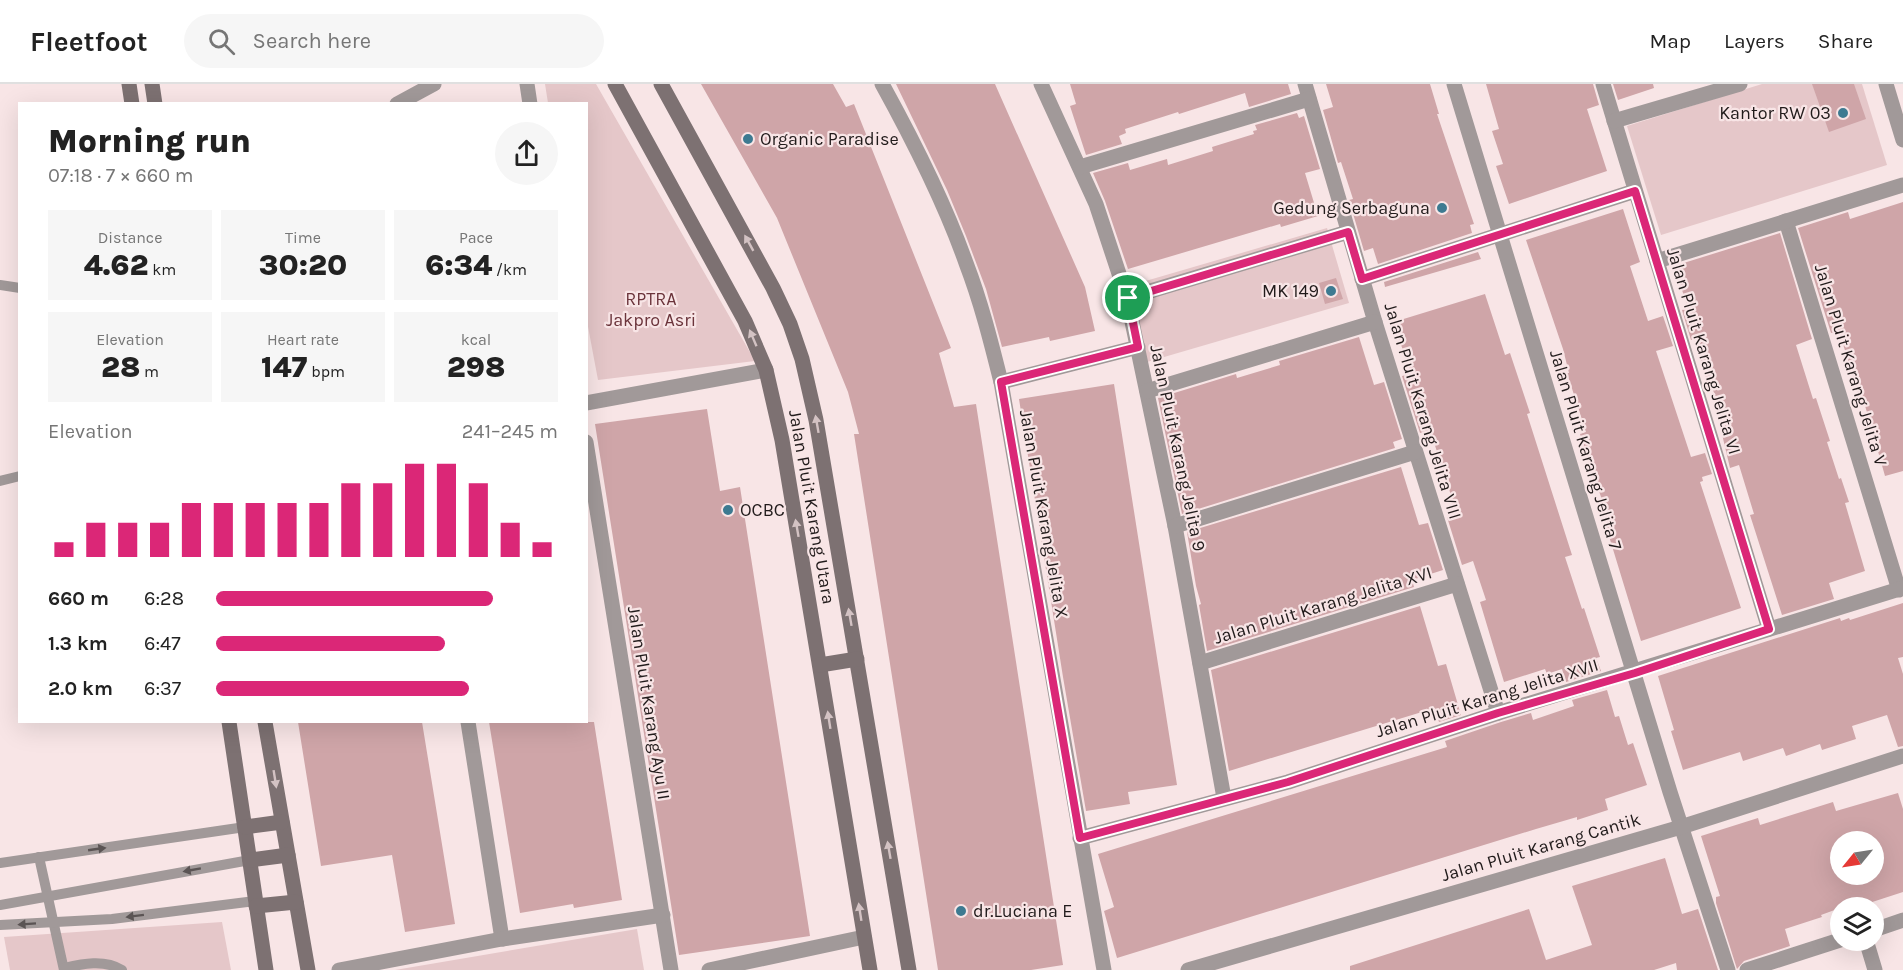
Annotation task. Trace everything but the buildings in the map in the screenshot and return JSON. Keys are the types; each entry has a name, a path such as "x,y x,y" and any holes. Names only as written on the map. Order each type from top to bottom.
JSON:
{"street":[{"path":"129,84 132,102"},
{"path":"152,84 155,102"},
{"path":"401,102 434,84"},
{"path":"527,84 530,102"},
{"name":"Jalan Pluit Karang Utara","path":"615,84 745,321 766,370 782,440 870,970"},
{"name":"Jalan Pluit Karang Utara","path":"661,84 773,288 790,324 802,359 816,420 909,970"},
{"name":"Jalan Pluit Karang Jelita X","path":"882,84 926,169 967,263 1001,382 1104,970"},
{"name":"Jalan Pluit Karang Jelita 9","path":"1041,84 1100,214 1128,298 1175,526 1224,798"},
{"name":"Jalan Pluit Karang Jelita VIII","path":"1305,84 1375,322 1498,713"},
{"name":"Jalan Pluit Karang Jelita 7","path":"1455,84 1681,827 1728,970"},
{"name":"Jalan Pluit Karang Jelita VI","path":"1603,84 1769,629"},
{"path":"1614,121 1740,84"},
{"path":"1886,84 1899,110 1903,140"},
{"path":"1080,167 1309,99"},
{"path":"1656,261 1903,184"},
{"path":"1362,279 1635,191"},
{"name":"Jalan Pluit Karang Jelita V","path":"1786,222 1901,589"},
{"path":"1128,298 1348,232"},
{"path":"1147,391 1375,322"},
{"path":"1001,382 1138,347"},
{"path":"588,403 766,370"},
{"path":"1175,526 1415,452"},
{"name":"Jalan Pluit Karang Ayu II","path":"588,454 671,970"},
{"name":"Jalan Pluit Karang Jelita XVI","path":"1200,663 1457,584"},
{"name":"Jalan Pluit Karang Jelita XVII","path":"1080,838 1288,782 1498,713 1635,673 1901,589"},
{"path":"820,665 857,659"},
{"path":"229,723 266,970"},
{"path":"265,723 308,970"},
{"path":"468,723 502,939"},
{"name":"Jalan Pluit Karang Cantik","path":"1188,970 1681,827 1903,756"},
{"path":"245,827 282,822"},
{"path":"249,860 288,855"},
{"path":"256,903 296,902"},
{"path":"339,970 502,939 663,915"},
{"path":"1884,927 1903,920"},
{"path":"709,970 864,937"},
{"path":"1747,970 1830,943"},
{"path":"1869,951 1875,970"}],"lane":[{"path":"0,285 18,288"},
{"path":"0,481 18,476"},
{"path":"0,863 245,827"},
{"path":"39,857 64,969 90,962 122,970"},
{"path":"0,905 249,860"},
{"path":"0,925 112,919 256,903"}],"green space":[{"name":"RPTRA Jakpro Asri","path":"545,84 596,84 755,361 598,380 588,327 588,102 548,102"},
{"path":"1762,84 1862,84 1887,165 1661,235 1627,126"},
{"path":"1327,228 1349,303 1147,362 1125,287"},
{"path":"222,922 231,970 10,970 4,937"},
{"path":"637,929 644,970 395,970"}],"place":[{"name":"Kantor RW 03","path":"1843,113"},
{"name":"Organic Paradise","path":"748,139"},
{"name":"Gedung Serbaguna","path":"1442,208"},
{"name":"MK 149","path":"1331,291"},
{"name":"OCBC","path":"728,510"},
{"name":"dr.Luciana E","path":"961,911"}],"route":[{"path":"1635,191 1769,629 1635,673 1498,713 1288,782 1080,838 1001,382 1138,347 1128,298 1348,232 1362,279 1635,191"}]}
